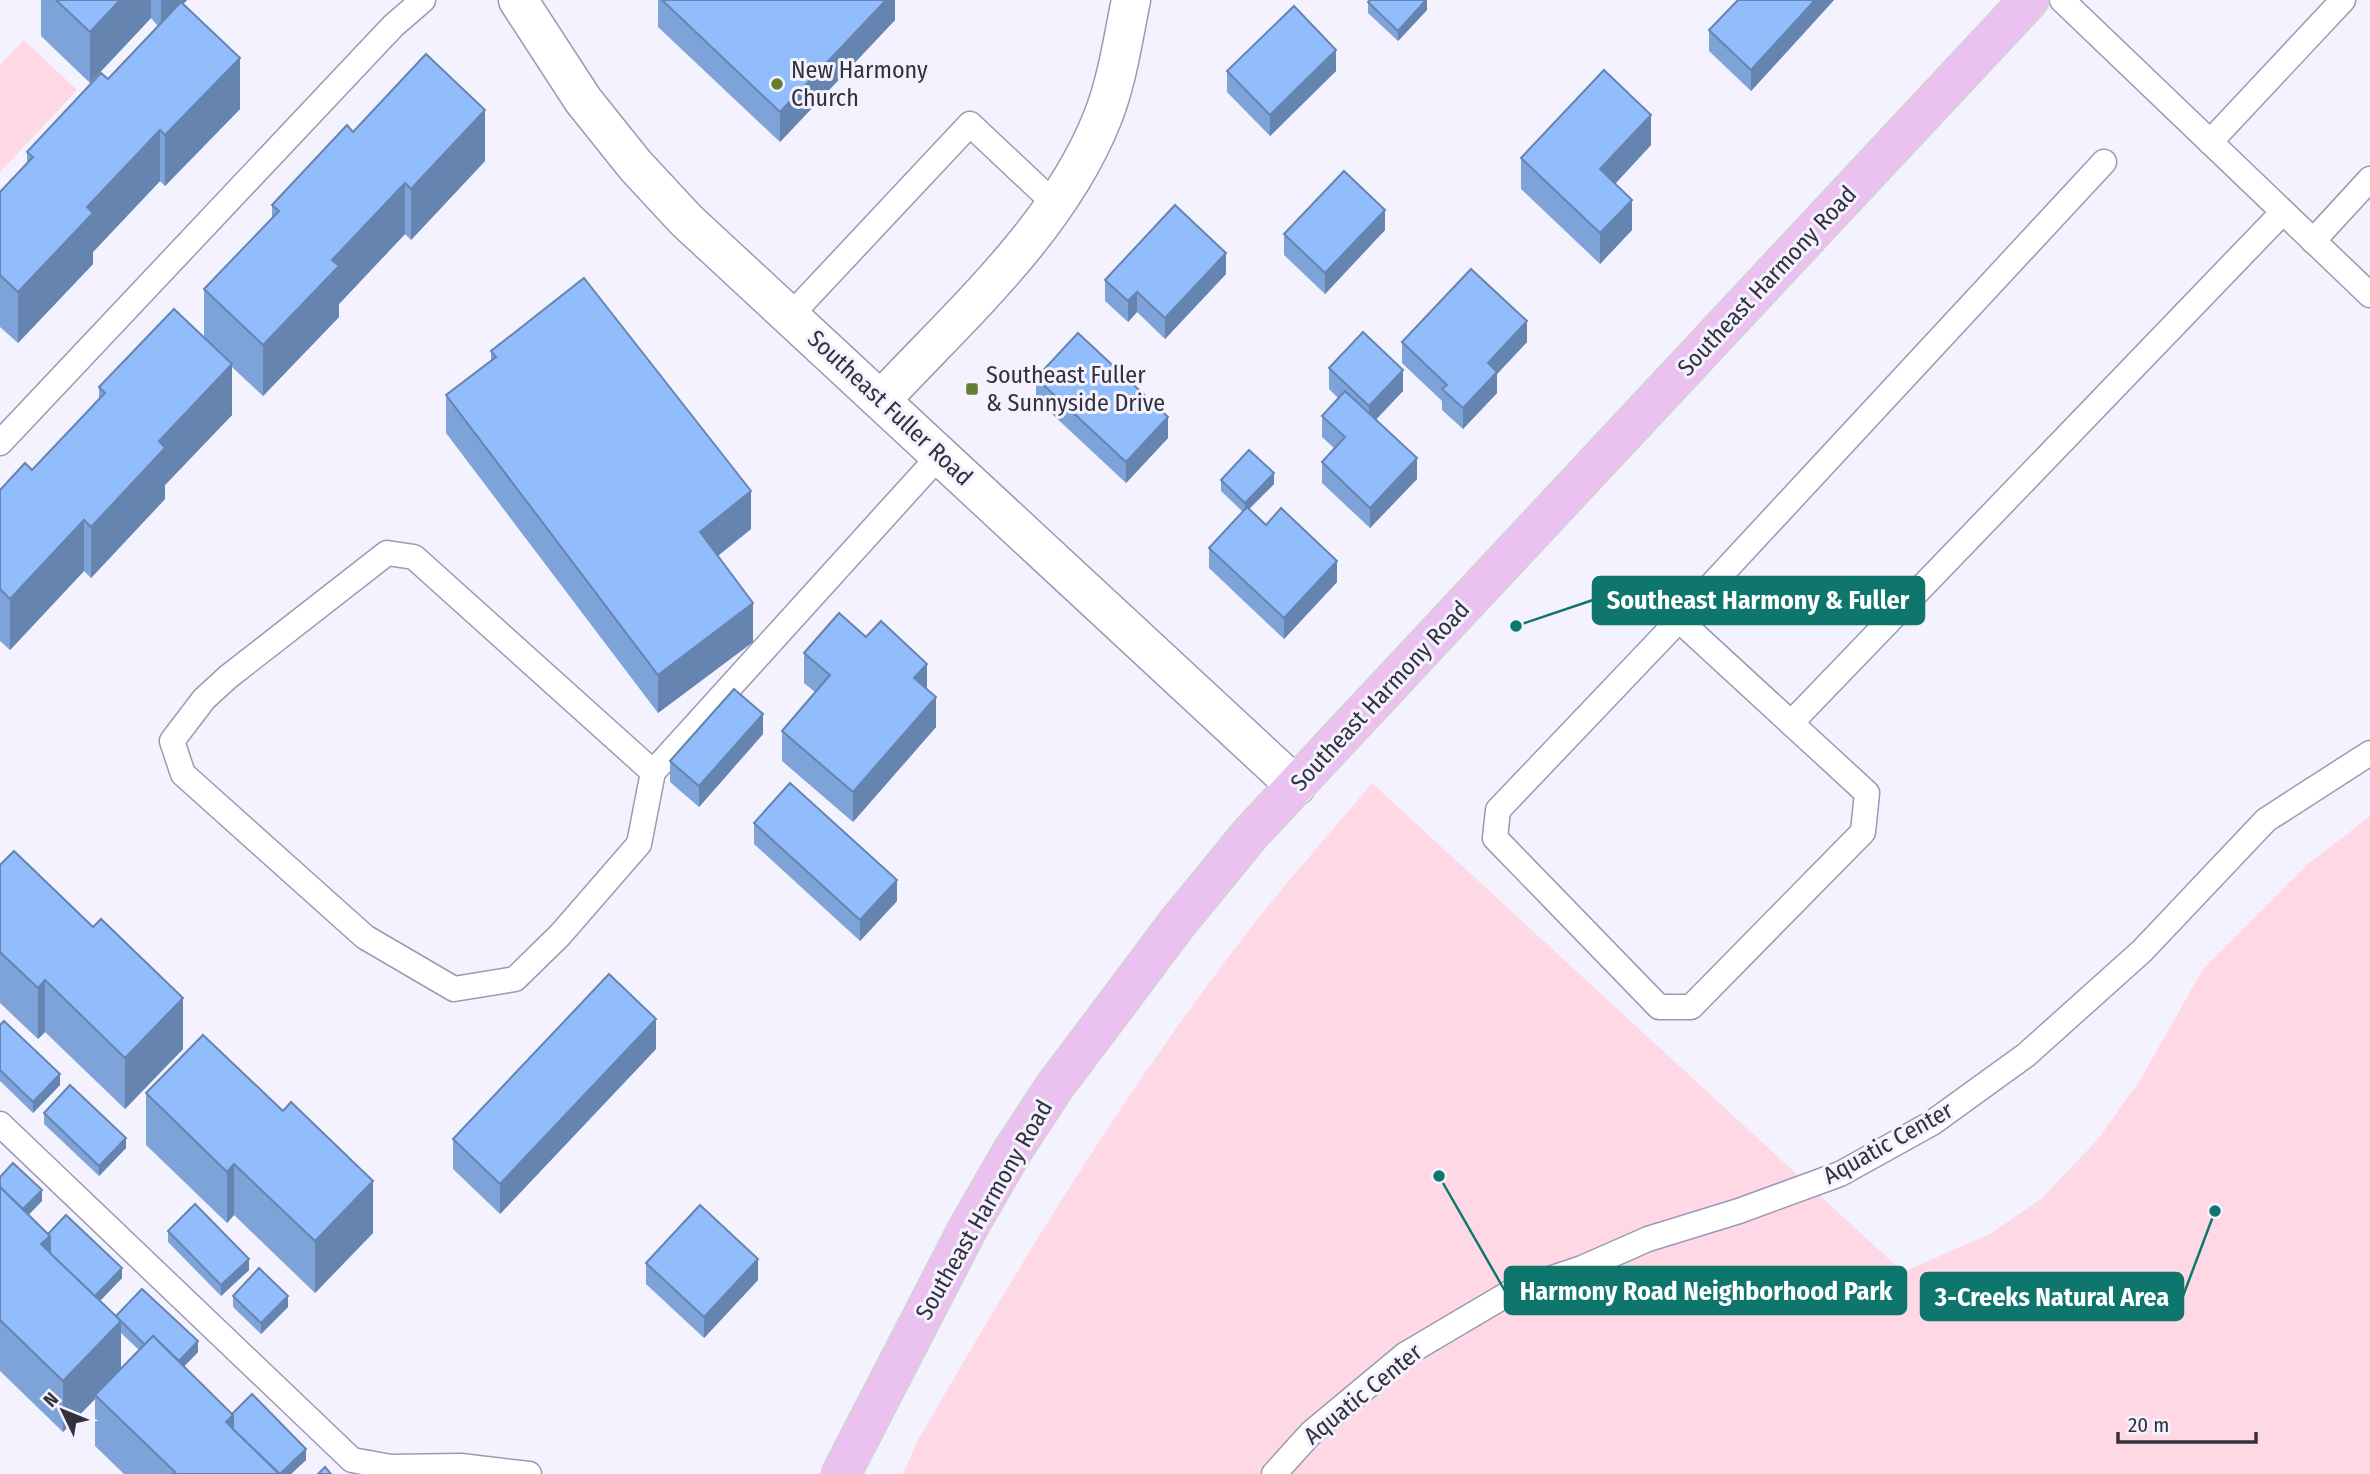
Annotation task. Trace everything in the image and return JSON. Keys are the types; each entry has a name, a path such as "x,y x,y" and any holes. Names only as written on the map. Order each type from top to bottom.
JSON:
{"main road":[{"name":"Southeast Harmony Road","path":"841,1474 968,1228 1013,1150 1055,1086 1175,926 1251,833 2029,0"}],"street":[{"name":"Southeast Fuller Road","path":"518,0 583,100 635,165 686,220 1296,786"},
{"path":"882,400 1024,248 1079,167 1102,118 1122,47 1131,0"}],"lane":[{"path":"0,443 393,26 423,0"},
{"path":"2062,0 2370,295"},
{"path":"2210,142 2343,0"},
{"path":"790,316 970,124 1055,204"},
{"path":"1679,620 1867,793 1863,832 1691,1007 1659,1007 1495,838 1499,810 2104,162"},
{"path":"2313,241 2370,179"},
{"path":"1791,723 2283,212"},
{"path":"653,772 414,557 387,553 228,677 204,699 172,741 183,774 365,937 454,989 515,979 560,935 639,844 653,772 941,454"},
{"name":"Aquatic Center","path":"1274,1474 1311,1433 1405,1354 1511,1292 1582,1268 1647,1239 1840,1174 1932,1124 2026,1055 2133,960 2266,820 2370,753"},
{"path":"0,1124 352,1460 391,1467 461,1466 529,1474"}],"shaded area":[{"path":"24,40 77,90 0,172 0,65"},
{"path":"1372,783 1903,1272 1990,1234 2041,1199 2099,1138 2140,1080 2203,969 2308,864 2370,816 2370,1474 903,1474 918,1440 993,1312 1111,1123 1195,1001 1288,881"}],"building":[{"path":"56,0 120,0 90,32"},
{"name":"New Harmony Church","path":"662,0 886,0 780,112"},
{"path":"1426,0 1398,31 1368,2"},
{"path":"1738,0 1815,0 1751,70 1709,30"},
{"path":"181,2 240,58 165,135 160,130 87,207 93,213 18,292 0,275 0,192 33,157 27,152 101,73 108,79"},
{"path":"1294,6 1336,50 1270,115 1227,71"},
{"path":"426,54 485,110 411,189 405,183 332,260 339,266 263,345 204,289 279,211 272,205 347,125 353,132"},
{"path":"1604,70 1651,115 1600,169 1632,200 1600,233 1521,158"},
{"path":"1344,171 1385,210 1325,273 1284,234"},
{"path":"1175,205 1226,253 1165,318 1137,292 1128,301 1105,280"},
{"path":"1471,269 1527,321 1488,363 1497,372 1463,408 1442,389 1447,385 1402,342"},
{"path":"584,278 751,491 700,532 753,603 658,675 446,395 496,357 491,351"},
{"path":"174,309 232,364 159,441 165,448 91,527 84,520 10,599 0,589 0,490 25,463 32,470 105,393 99,387"},
{"path":"1363,332 1403,370 1369,406 1329,368"},
{"path":"1078,333 1168,417 1126,462 1036,378"},
{"path":"1345,391 1417,458 1370,508 1322,462 1345,437 1322,416"},
{"path":"1249,450 1274,473 1245,503 1221,480"},
{"path":"1247,507 1266,525 1281,508 1337,561 1284,618 1209,548"},
{"path":"839,613 866,637 881,621 927,664 914,678 936,697 853,792 782,731 830,675 804,653"},
{"path":"734,689 763,714 699,786 670,761"},
{"path":"790,783 897,880 860,920 754,823"},
{"path":"14,851 93,927 101,919 183,998 125,1058 45,980 38,988 0,952 0,865"},
{"path":"609,974 656,1019 500,1184 453,1139"},
{"path":"4,1021 60,1074 33,1102 0,1070 0,1025"},
{"path":"203,1035 283,1111 291,1102 373,1181 315,1241 234,1164 227,1172 146,1093"},
{"path":"70,1085 126,1138 99,1166 44,1113"},
{"path":"13,1163 42,1190 23,1209 0,1187 0,1177"},
{"path":"0,1187 50,1236 41,1244 121,1321 63,1381 0,1320"},
{"path":"195,1204 249,1259 221,1285 168,1231"},
{"path":"700,1205 758,1259 704,1317 646,1263"},
{"path":"66,1215 122,1268 95,1296 50,1253 48,1234"},
{"path":"259,1268 288,1296 261,1323 233,1296"},
{"path":"142,1289 198,1341 179,1361 153,1336 145,1345 116,1316"},
{"path":"153,1336 233,1415 226,1422 279,1474 173,1474 175,1472 95,1395"},
{"path":"252,1394 306,1449 280,1474 233,1429 232,1414"},
{"path":"325,1467 331,1474 318,1474"}],"place":[{"name":"New Harmony Church","path":"777,84"},
{"name":"Southeast Fuller & Sunnyside Drive","path":"972,389"},
{"name":"Southeast Harmony & Fuller","path":"1516,626"},
{"name":"Harmony Road Neighborhood Park","path":"1439,1176"},
{"name":"3-Creeks Natural Area","path":"2215,1211"}]}
